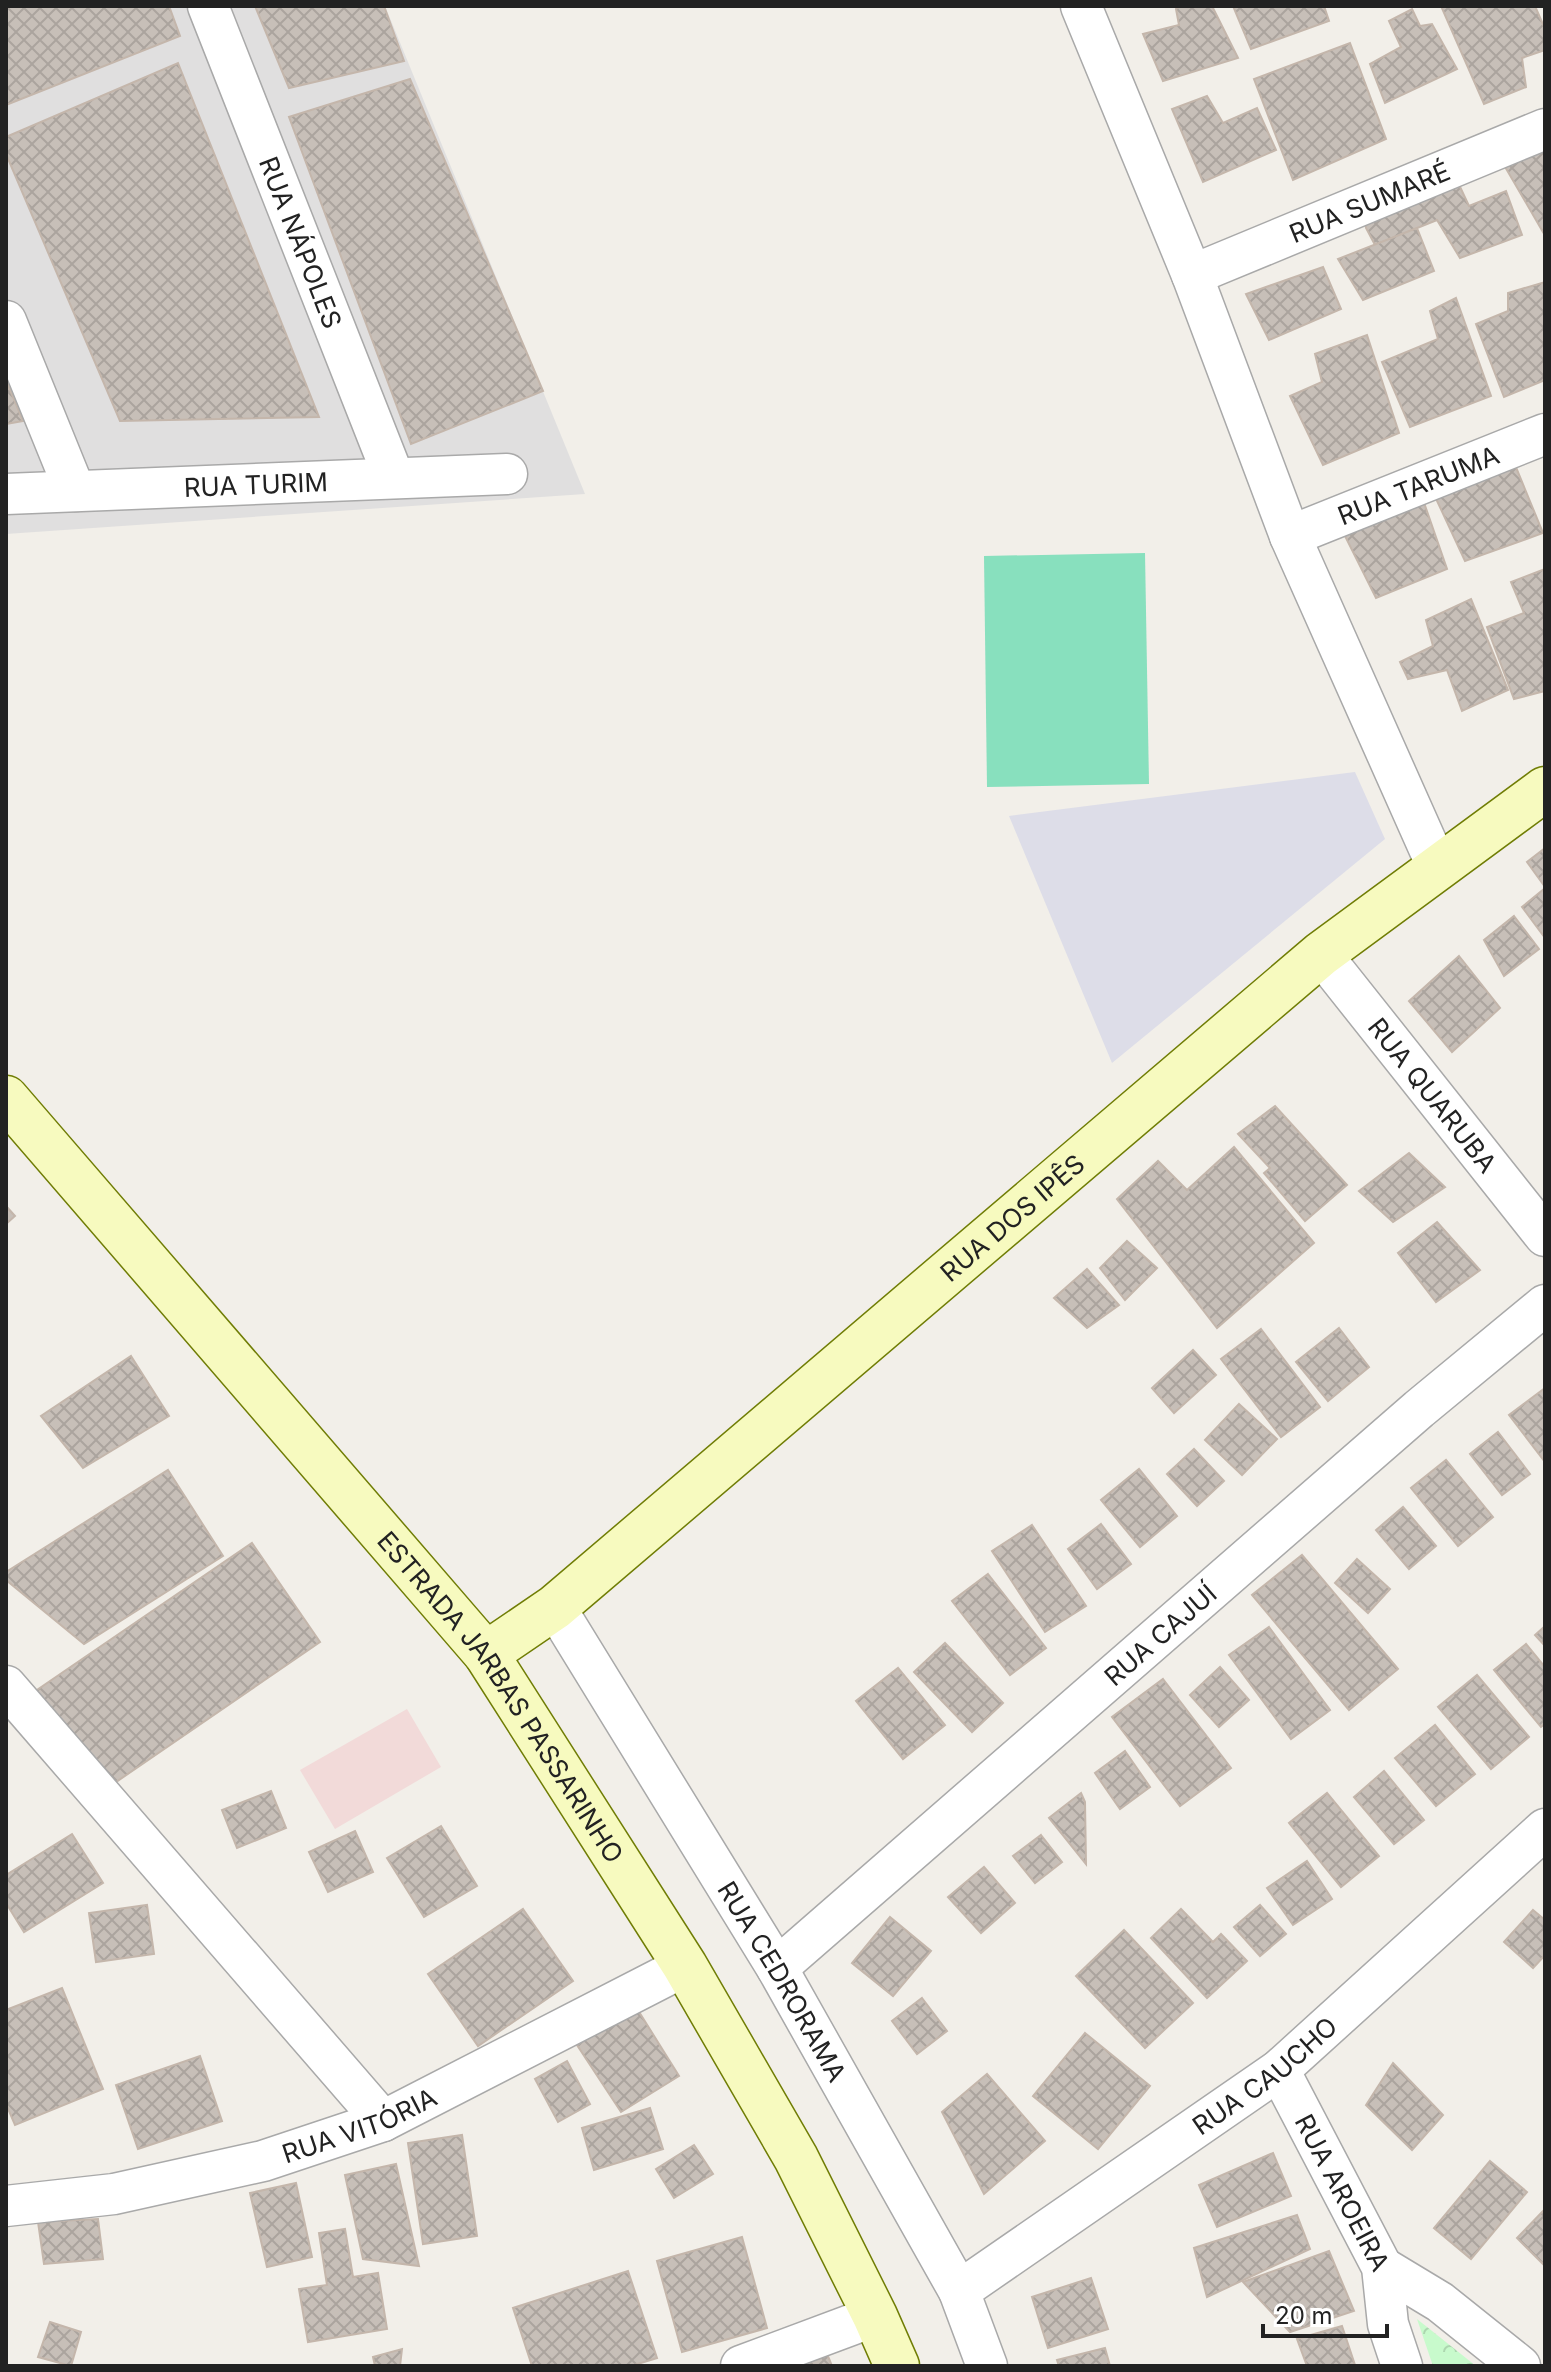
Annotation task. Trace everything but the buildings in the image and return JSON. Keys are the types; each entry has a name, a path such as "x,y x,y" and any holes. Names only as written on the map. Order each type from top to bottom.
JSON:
{"street":[{"name":"RUA NÁPOLES","path":"208,6 394,478"},
{"path":"1091,9 1290,536 1437,866"},
{"name":"RUA SUMARÉ","path":"1192,275 1545,129"},
{"path":"6,321 75,491"},
{"name":"RUA TARUMA","path":"1290,536 1545,434"},
{"name":"RUA TURIM","path":"6,494 507,474"},
{"name":"RUA DOS IPÊS","path":"486,1654 555,1607 1321,954 1545,789"},
{"name":"RUA QUARUBA","path":"1321,954 1545,1236"},
{"name":"ESTRADA JARBAS PASSARINHO","path":"6,1098 486,1654 685,1966 796,2158 897,2366"},
{"name":"RUA CAJUÍ","path":"777,1968 1419,1409 1545,1305"},
{"name":"RUA CEDRORAMA","path":"555,1607 777,1968 959,2291 987,2366"},
{"path":"6,1686 383,2121"},
{"name":"RUA CAUCHO","path":"959,2291 1279,2070 1537,1851"},
{"name":"RUA VITÓRIA","path":"6,2206 114,2194 263,2161 383,2121 685,1966"},
{"name":"RUA AROEIRA","path":"1279,2070 1382,2267 1388,2324 1402,2366"},
{"path":"1382,2267 1440,2302 1520,2366"},
{"path":"741,2366 875,2316"}],"shaded area":[{"path":"6,6 385,6 585,494 6,534"},
{"path":"1355,772 1385,839 1112,1063 1009,816"},
{"path":"407,1709 441,1767 335,1829 300,1770"}],"green space":[{"path":"1145,553 1149,784 987,787 984,556"},
{"path":"1417,2319 1476,2366 1433,2366"}]}
